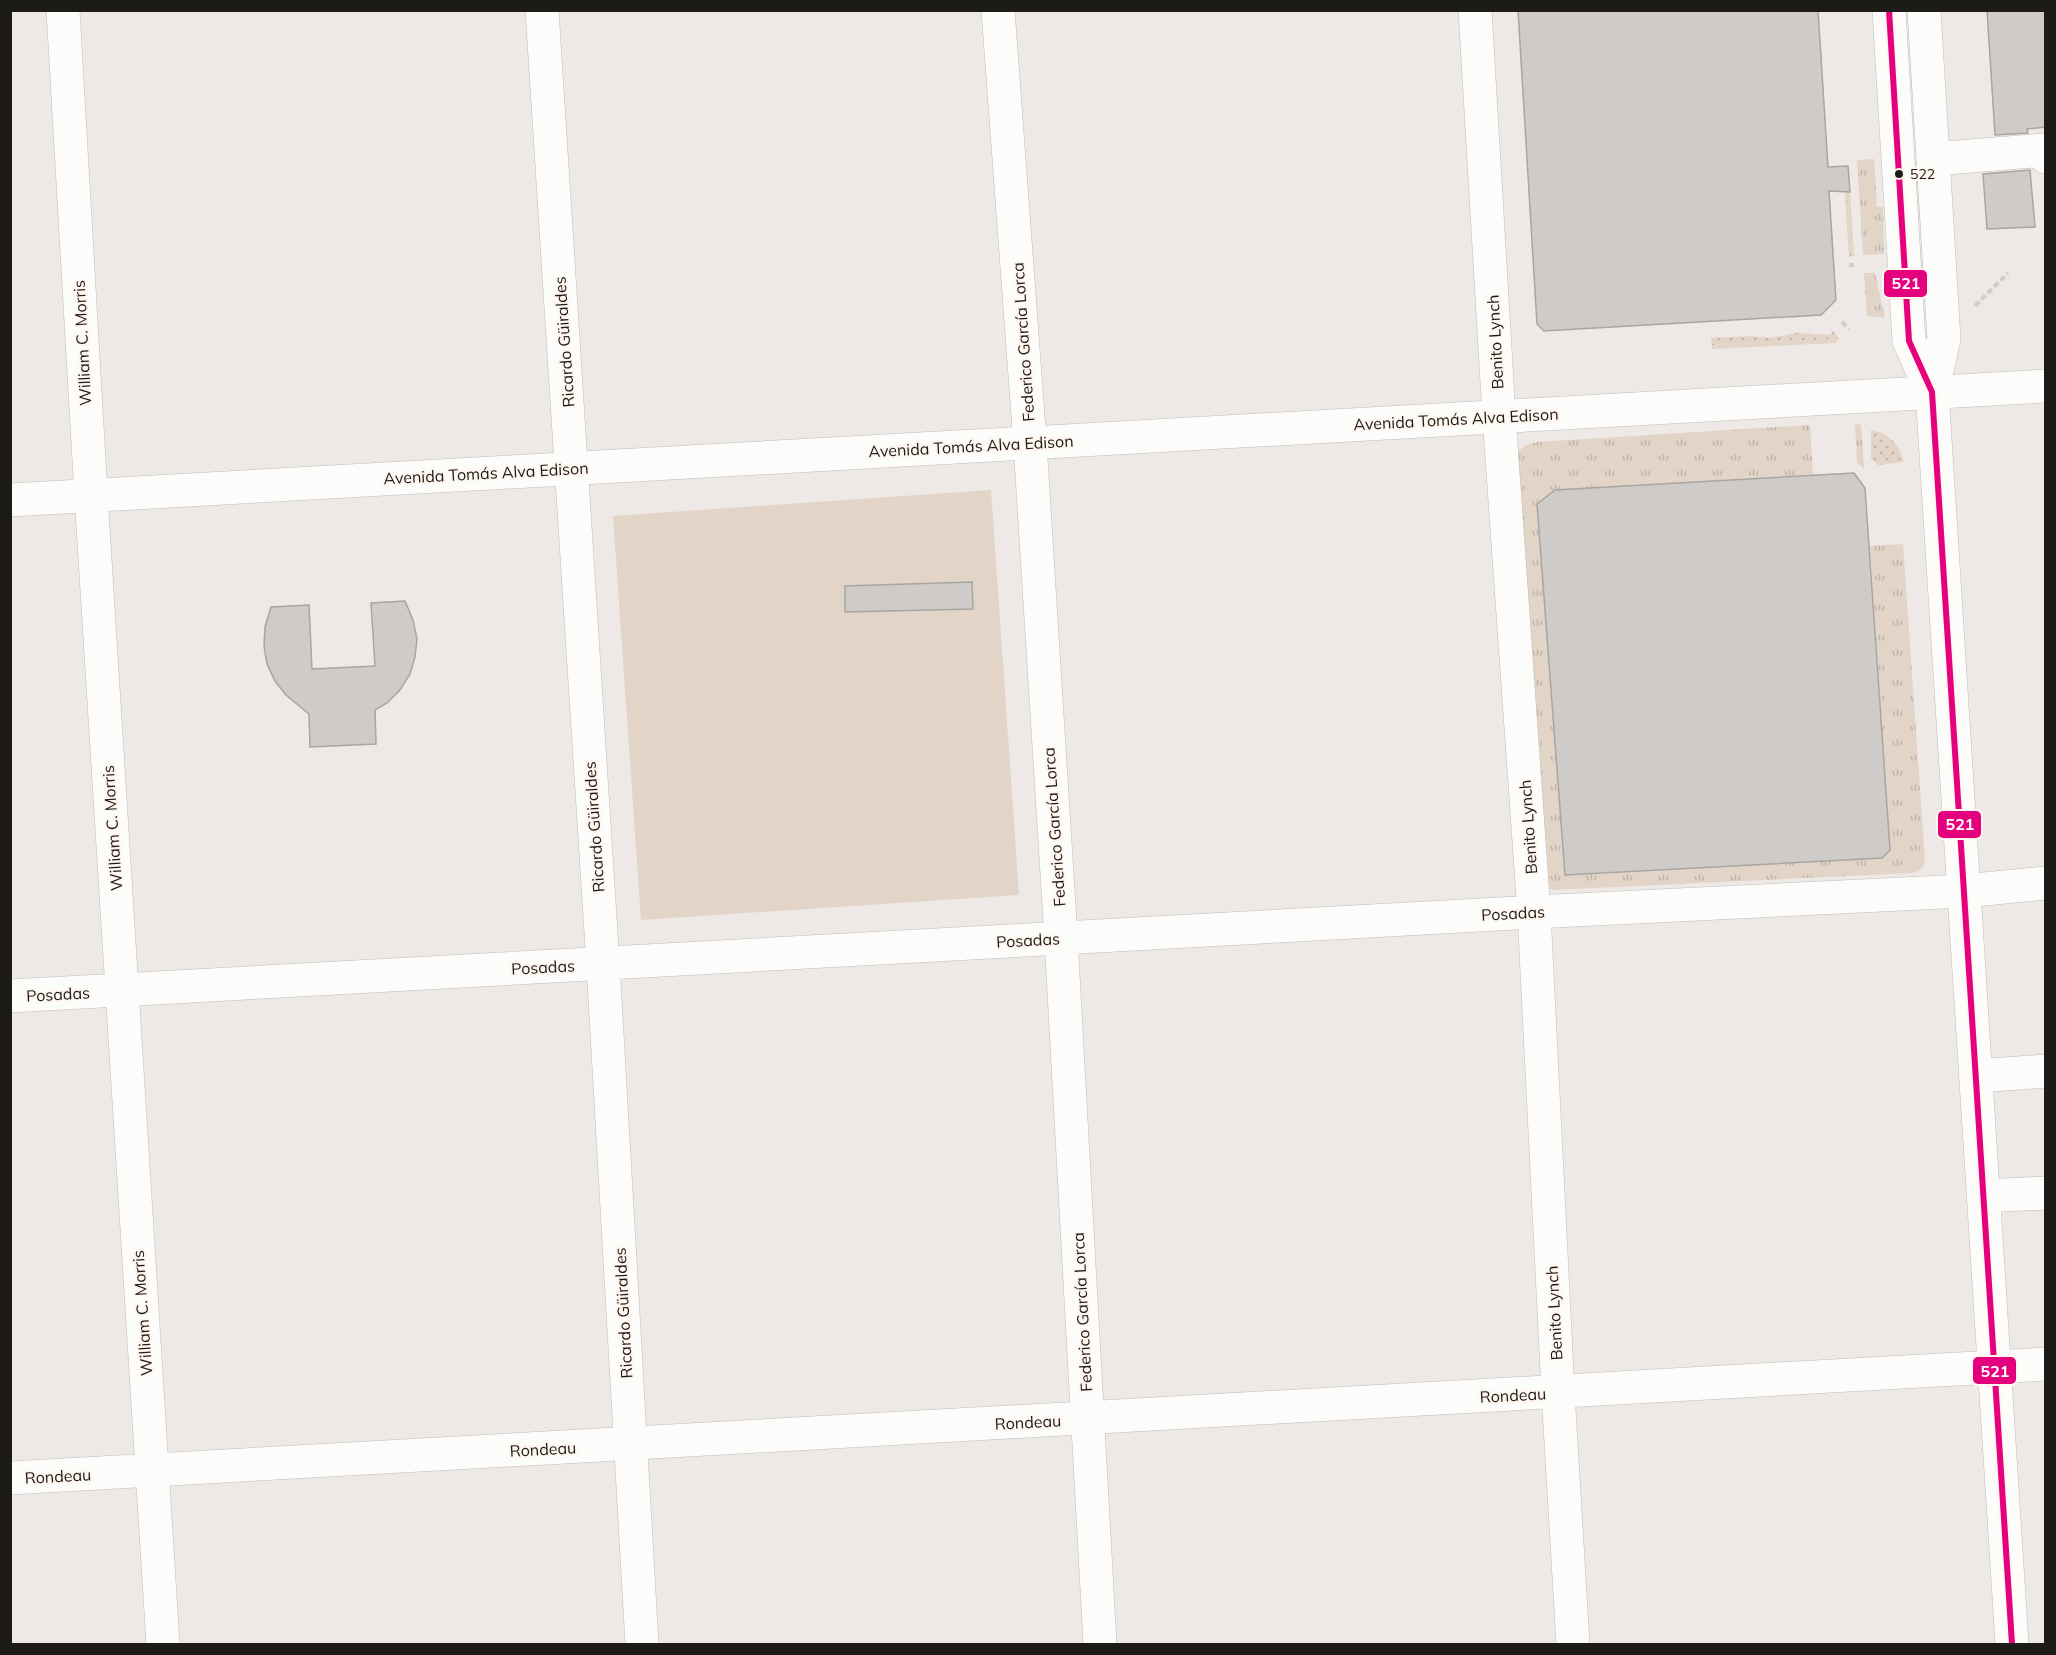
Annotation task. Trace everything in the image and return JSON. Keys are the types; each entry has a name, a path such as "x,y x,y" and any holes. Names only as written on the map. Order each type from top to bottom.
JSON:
{"street":[{"name":"William C. Morris","path":"63,10 91,495 164,1644"},
{"name":"Ricardo Güiraldes","path":"542,10 603,964 642,1644"},
{"name":"Federico García Lorca","path":"998,10 1030,442 1061,938 1100,1644"},
{"name":"Benito Lynch","path":"1475,10 1499,416 1534,912 1573,1644"},
{"path":"1889,10 1909,341 1932,392"},
{"path":"1924,10 1944,339 1932,392 2012,1644"},
{"path":"1933,159 2045,150 2046,157"},
{"name":"Avenida Tomás Alva Edison","path":"10,500 2046,386"},
{"name":"Posadas","path":"10,996 1534,912 1964,891 2046,884"},
{"path":"1976,1076 2046,1071"},
{"path":"1983,1196 2046,1193"},
{"name":"Rondeau","path":"10,1478 2046,1364"}],"path":[{"path":"1970,310 2008,273"},
{"path":"1842,322 1849,329"}],"green space":[{"path":"1874,159 1877,207 1883,207 1884,254 1863,255 1857,160"},
{"path":"1845,192 1848,192 1851,256 1849,258"},
{"path":"1848,192 1850,192 1854,256 1851,256"},
{"path":"1864,273 1875,273 1885,318 1867,316"},
{"path":"1833,331 1839,338 1837,340 1712,345 1711,338 1749,336 1770,338 1796,333 1830,335"},
{"path":"1836,339 1837,343 1712,349 1712,345"},
{"path":"1855,423 1861,425 1864,469 1857,462"},
{"path":"1810,425 1813,475 1555,490 1537,504 1565,875 1881,858 1890,850 1870,546 1903,544 1925,861 1923,866 1919,871 1911,873 1553,890 1548,887 1514,456 1524,446 1537,442"},
{"path":"1871,430 1892,440 1904,462 1878,465 1871,458"},
{"path":"991,490 1019,895 641,920 613,516"}],"building":[{"path":"1518,10 1818,10 1828,167 1848,166 1850,192 1829,191 1836,300 1821,315 1544,331 1537,324"},
{"path":"1987,10 2046,10 2046,127 2027,129 2028,133 1995,135"},
{"path":"2030,170 2035,227 1987,229 1983,174"},
{"path":"1854,473 1865,488 1890,850 1882,858 1565,875 1537,504 1555,490"},
{"path":"972,582 973,609 845,612 845,586"},
{"path":"405,601 413,620 417,639 415,657 410,674 400,690 387,703 375,710 376,744 310,747 309,714 286,695 275,681 267,664 264,646 265,627 271,607 309,605 312,669 375,666 371,603"}],"transit line":[{"name":"521","path":"1889,10 1909,341 1932,392 2012,1644"}],"place":[{"name":"522","path":"1899,174"}]}
